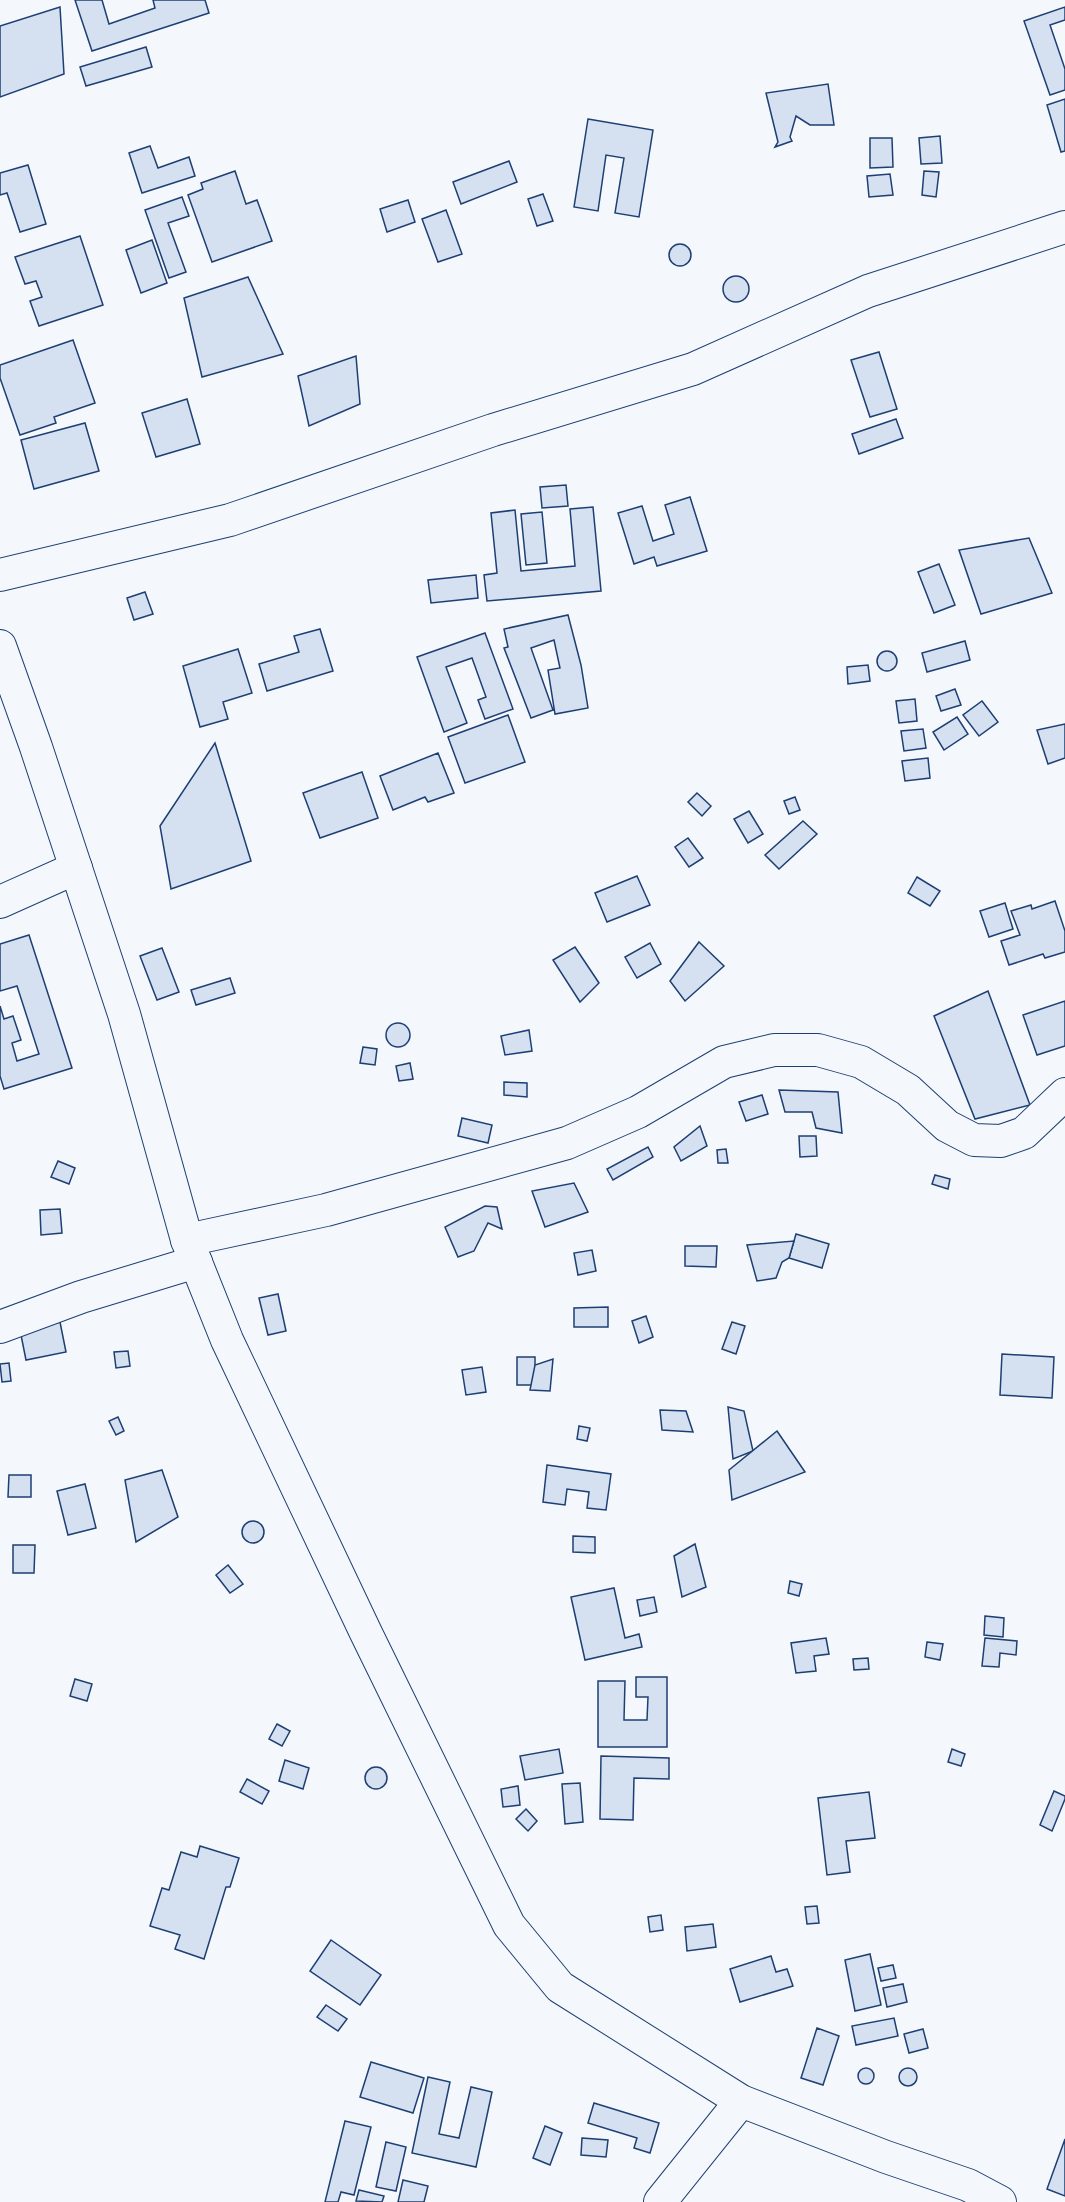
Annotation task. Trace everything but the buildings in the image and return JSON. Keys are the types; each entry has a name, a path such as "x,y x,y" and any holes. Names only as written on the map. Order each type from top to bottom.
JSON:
{"street":[{"path":"0,575 230,520 493,430 693,369 868,291 1065,227"},
{"path":"0,646 124,1014 191,1251 227,1340 509,1925 560,1987 741,2101 886,2157 968,2185 1000,2202"},
{"path":"0,902 76,868"},
{"path":"0,1327 81,1297 191,1251 326,1210 567,1143 638,1112 724,1062 774,1050 818,1050 861,1062 909,1090 947,1126 974,1140 1001,1141 1024,1133 1065,1094"},
{"path":"660,2202 741,2101"}]}
